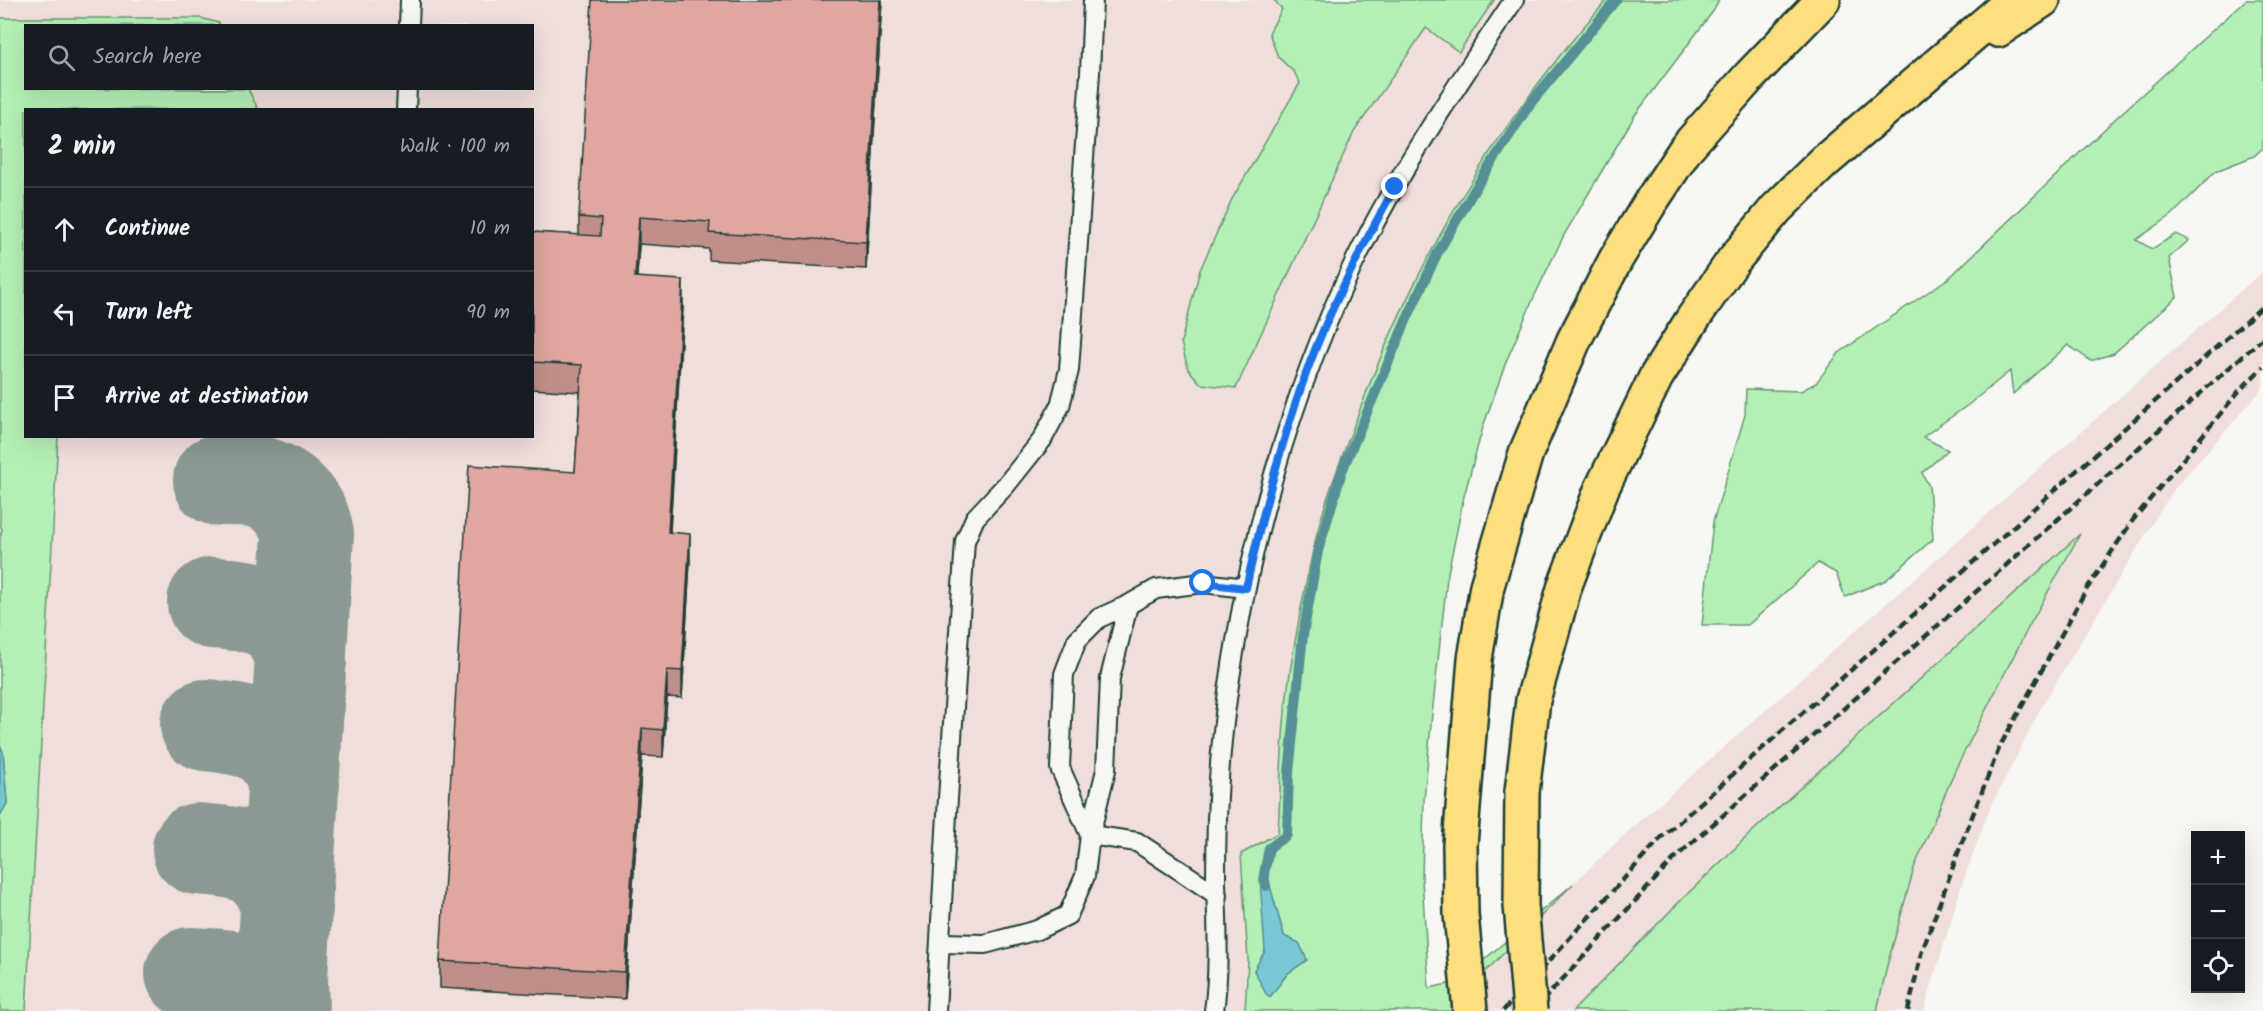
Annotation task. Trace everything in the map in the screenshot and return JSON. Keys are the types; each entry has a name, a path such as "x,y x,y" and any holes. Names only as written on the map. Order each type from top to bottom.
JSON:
{"highway":[{"path":"1470,1011 1461,914 1460,845 1475,659 1487,586 1526,453 1574,340 1616,260 1687,147 1749,77 1823,0"},
{"path":"1530,1011 1521,905 1522,792 1533,700 1565,585 1602,488 1656,377 1733,261 1776,209 1824,162 2013,0"},
{"path":"1914,85 2043,0"}],"lane":[{"path":"409,24 410,0"},
{"path":"936,1011 965,541 975,518 1006,485 1042,440 1060,406 1069,370 1093,0"},
{"path":"1214,1011 1219,981 1216,838 1225,716 1246,588 1262,517 1285,435 1312,359 1356,261 1415,150 1514,0"},
{"path":"406,108 407,90"},
{"path":"1089,835 1060,768 1064,674 1077,640 1099,618 1156,589 1203,583 1246,588"},
{"path":"940,943 985,944 1037,930 1068,915 1085,876 1089,835 1106,770 1110,678 1128,604"},
{"path":"1089,835 1137,842 1216,895"}],"shaded area":[{"path":"0,0 1607,0 1577,33 1524,102 1471,180 1431,249 1365,394 1336,472 1313,552 1296,636 1284,721 1278,833 1241,854 1248,960 1245,1011 0,1011"},
{"path":"2263,271 2263,388 2175,488 2043,704 1989,810 1961,887 1924,1011 1877,1011 1914,867 1956,768 2027,630 2079,536 1754,830 1680,901 1573,1011 1454,1011 1483,974 1621,838"}],"green space":[{"path":"1274,0 1494,0 1459,52 1426,28 1354,132 1236,388 1201,384 1188,369 1181,342 1200,270 1232,199 1300,83 1294,72 1278,57 1269,33 1282,9"},
{"path":"1607,0 1719,0 1714,10 1635,115 1564,235 1506,362 1483,427 1464,496 1447,578 1431,724 1424,800 1422,879 1429,988 1458,982 1573,884 1483,974 1454,1011 1245,1011 1248,960 1241,854 1278,833 1284,723 1292,659 1312,555 1330,491 1376,369 1429,256 1492,149 1566,48","holes":["1264,874 1268,879 1284,936 1299,943 1307,960 1287,974 1270,997 1254,971 1265,951"]},
{"path":"2246,0 2263,0 2263,148 2254,156 2216,171 2172,215 2136,240 2152,249 2176,234 2189,240 2169,258 2177,297 2114,353 2091,361 2068,345 2013,394 2010,371 1923,437 1948,450 1922,473 1929,486 1933,539 1886,580 1845,597 1836,573 1818,563 1748,625 1702,625 1713,522 1745,415 1746,389 1801,391 1816,383 1839,353 1950,277 2115,119"},
{"path":"0,18 200,18 219,23 24,24 24,90 248,90 258,108 24,108 24,438 58,438 26,1011 0,1011 0,816 7,803 3,752 0,745 0,538 2,529 0,525"},
{"path":"2080,534 2027,630 1956,768 1914,868 1877,1011 1573,1011 1680,901 1754,830"}],"water":[{"path":"0,745 3,752 7,803 0,816"},
{"path":"1264,874 1268,879 1284,936 1299,943 1307,960 1287,974 1270,997 1266,994 1254,970 1265,951 1260,879"}],"building":[{"path":"592,0 880,0 866,242 709,233 710,222 639,217 635,277 683,280 668,532 690,534 682,671 667,670 663,730 642,728 625,972 440,961 469,465 575,472 582,365 534,362 534,232 600,236 601,219 579,217"}],"waterway":[{"path":"1266,886 1264,874 1269,848 1287,835 1289,773 1303,635 1318,551 1342,471 1438,252 1478,184 1530,104 1616,0"}],"taxiway":[{"path":"219,480 241,480 271,486 286,496 298,509 308,534 282,977 283,1011"},
{"path":"213,603 245,606 269,613 288,630 301,661"},
{"path":"206,725 237,729 262,738 281,754 294,784"},
{"path":"198,849 231,853 255,860 273,877 287,908"},
{"path":"191,973 230,976 255,983 275,999 281,1011"}],"railway":[{"path":"1503,1011 1662,837 2263,306"},
{"path":"1533,1011 1677,856 2263,338"},
{"path":"1908,1011 1921,954 2000,746 2086,590 2133,520 2239,391 2263,367"}],"route":[{"path":"1203,583 1246,588 1262,517 1285,435 1312,359 1335,304 1395,187"}]}
